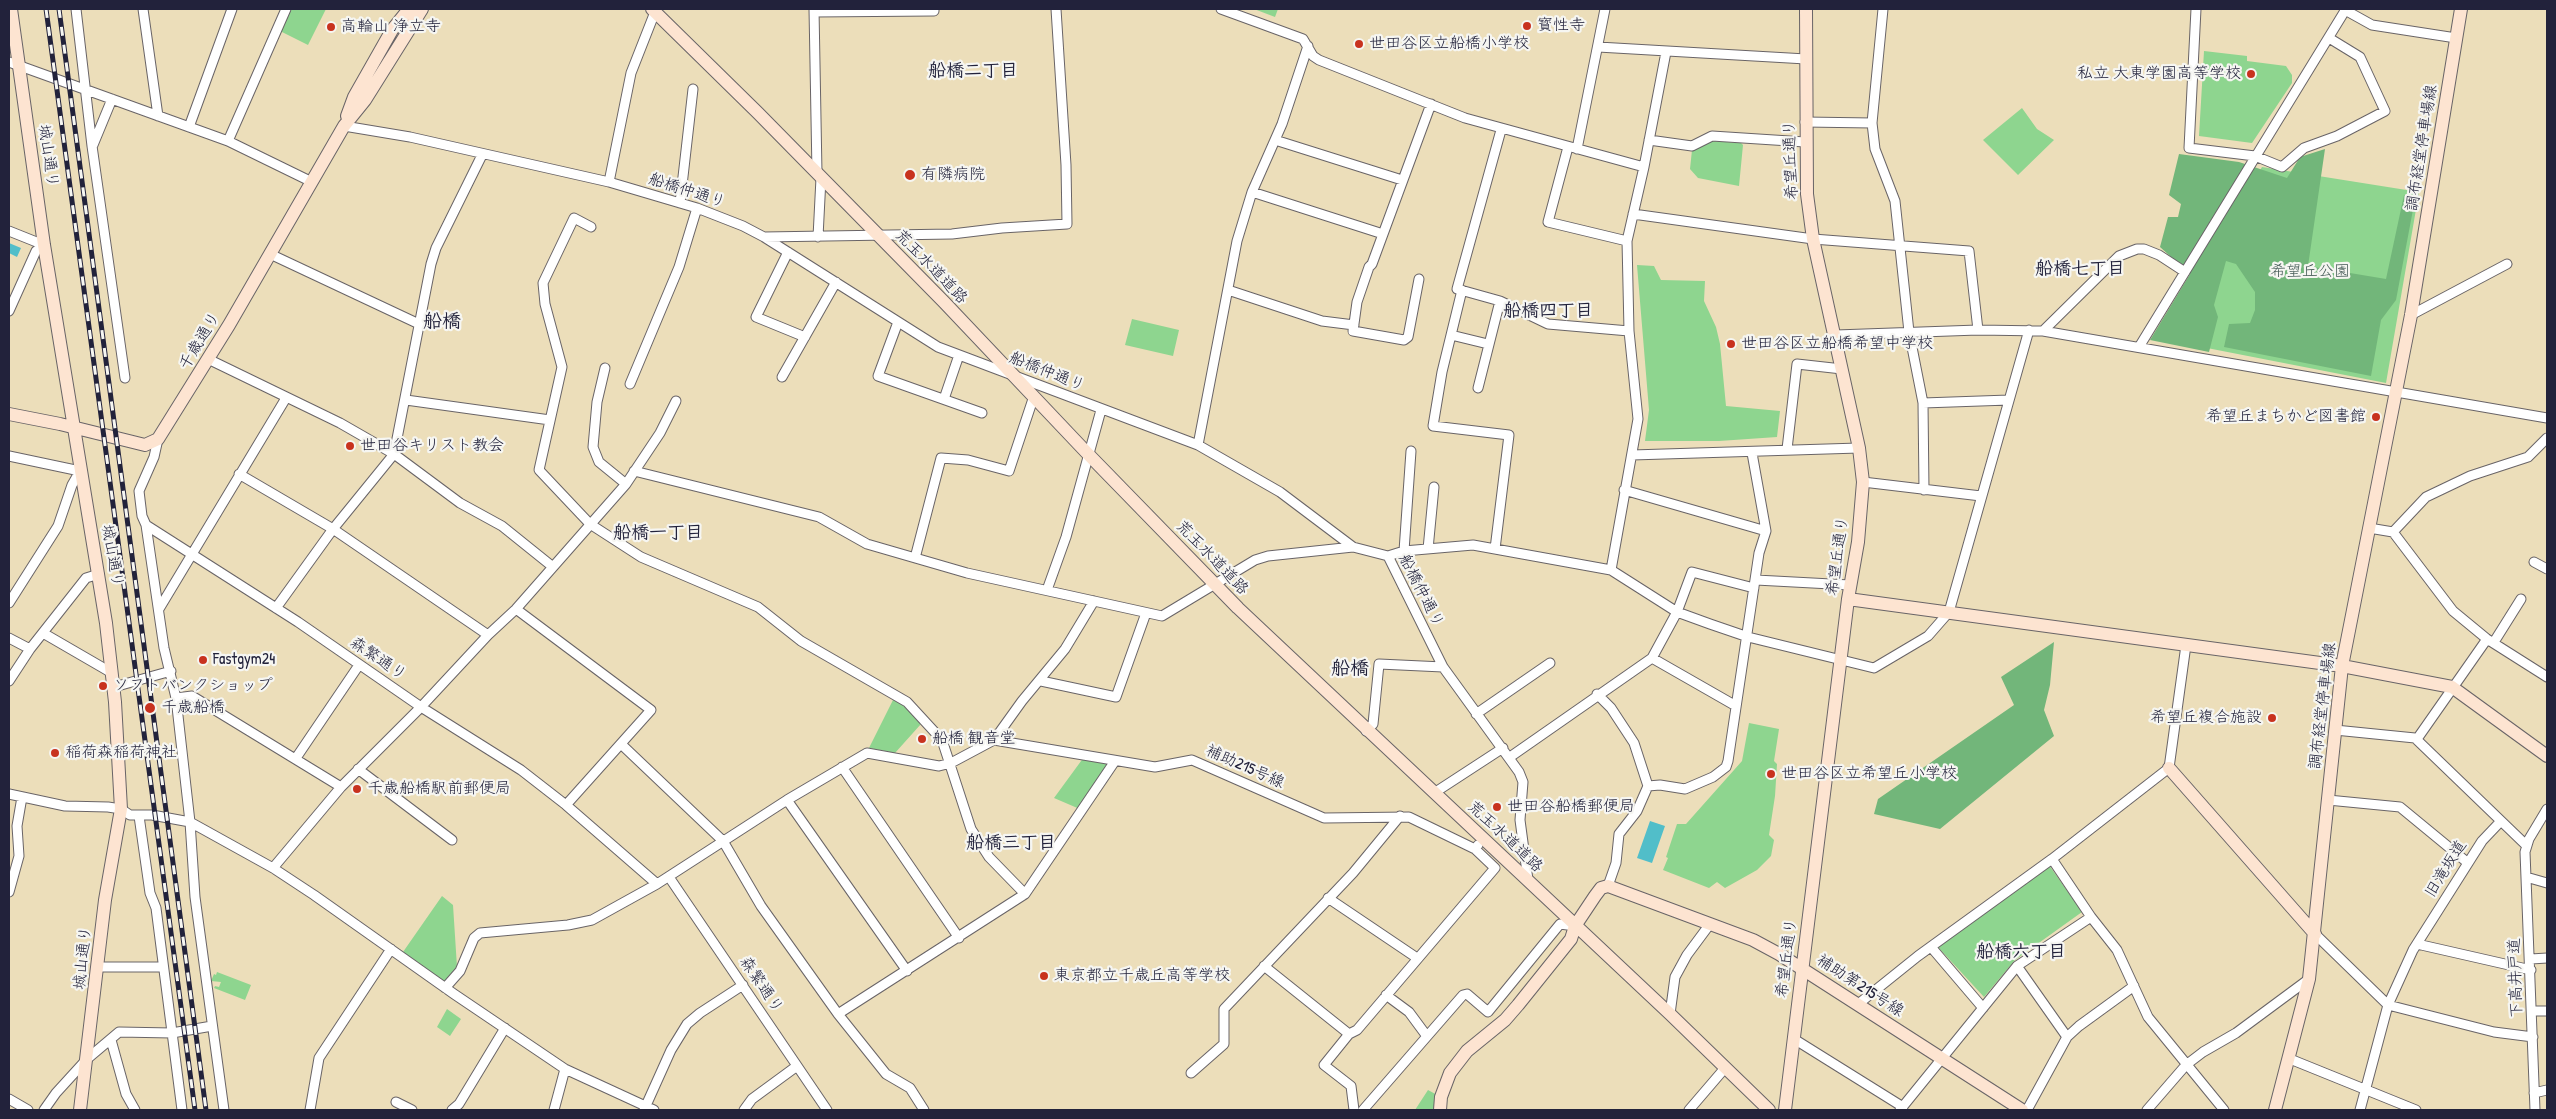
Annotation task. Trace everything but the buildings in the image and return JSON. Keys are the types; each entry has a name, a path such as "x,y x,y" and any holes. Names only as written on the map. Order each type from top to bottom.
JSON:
{"street":[{"name":"城山通り","path":"11,9 14,64 80,471 99,574 114,687 121,809 105,900 80,1110"},
{"path":"76,9 92,146 125,378"},
{"path":"143,9 158,116"},
{"path":"189,127 232,9"},
{"path":"228,141 286,9"},
{"name":"千歳通り","path":"344,126 354,96 392,30 409,9"},
{"name":"千歳通り","path":"158,440 208,359 344,126 365,100 422,9"},
{"path":"818,237 819,175 814,10 934,11 934,9"},
{"path":"764,237 952,234 1002,228 1067,224 1066,165 1056,9"},
{"path":"1221,9 1303,39 1313,56 1319,60 1431,104 1501,130 1644,167"},
{"path":"1604,9 1598,47 1573,148 1548,222 1627,241"},
{"name":"希望丘通り","path":"1785,1110 1842,661 1848,599 1858,542 1863,482 1859,448 1836,335 1813,239 1806,194 1806,9"},
{"path":"1883,9 1872,123 1875,149 1895,201 1898,246 1909,332 1923,403 1924,490"},
{"path":"2196,9 2189,148 2255,156 2282,167 2304,148 2337,136 2385,111 2360,57 2328,38"},
{"path":"2139,347 2346,9 2372,25 2456,38"},
{"name":"調布経堂停車場線","path":"2275,1110 2290,1059 2309,979 2342,666 2412,311 2461,9"},
{"path":"609,182 631,73 654,10"},
{"name":"荒玉水道道路","path":"654,10 879,236 1088,454 1215,583 1366,731 1434,794 1479,844 1499,863 1528,881 1769,1110"},
{"path":"1198,445 1238,241 1252,192 1275,140 1308,46"},
{"path":"1598,47 1806,59"},
{"path":"1611,570 1638,419 1629,331 1627,241 1644,167 1666,52"},
{"path":"14,64 228,141 312,182"},
{"path":"680,203 693,89"},
{"path":"92,146 112,99"},
{"path":"1419,279 1408,337 1404,340 1353,331 1357,302 1431,104"},
{"path":"1805,122 1872,123"},
{"name":"船橋仲通り","path":"344,126 410,137 482,155 609,182 697,208 764,237 938,347 1012,373 1101,410 1198,445 1266,483 1353,546 1388,556 1443,667 1476,714 1510,757 1522,782 1520,820 1528,881"},
{"path":"1501,130 1457,288 1500,301 1548,324 1629,331"},
{"path":"1649,140 1692,146 1712,136 1805,142"},
{"path":"1275,140 1402,180"},
{"path":"276,608 333,529 394,454 436,248 482,155"},
{"path":"1252,192 1383,234"},
{"path":"630,384 679,267 697,208"},
{"path":"1633,214 1813,239 1969,251 1978,330"},
{"path":"591,227 574,218 543,283 545,304 562,367 539,470 590,524 641,557 758,607 801,641 907,702 942,740 951,763 971,830 989,857 1025,894"},
{"path":"9,231 44,245"},
{"path":"9,311 36,251 44,245"},
{"path":"2043,331 2120,256 2137,249 2144,249 2159,255 2185,272"},
{"path":"788,252 756,317 804,336"},
{"path":"270,254 419,324"},
{"path":"2412,311 2506,264"},
{"path":"782,377 836,282"},
{"path":"1228,290 1322,321 1354,325"},
{"path":"1462,290 1433,426 1509,435 1495,550"},
{"path":"1478,388 1500,301"},
{"path":"898,322 878,376 982,413"},
{"path":"1836,335 1978,330 2043,331 2547,418"},
{"path":"1388,556 1404,551 1473,545 1611,570 1677,612 1748,637 1874,668 1928,636 1949,612 2029,330"},
{"path":"1451,335 1488,344"},
{"path":"944,399 959,355"},
{"path":"208,359 340,423 394,454 460,503 502,526 553,567"},
{"path":"1787,449 1797,364 1842,369"},
{"path":"605,368 597,402 593,447 599,462 626,484"},
{"path":"915,558 941,458 968,460 1008,471 1034,396"},
{"path":"159,609 238,474 286,398"},
{"path":"406,400 550,420"},
{"path":"1923,403 2009,400"},
{"path":"272,868 341,787 421,707 488,634 516,609 626,484 660,433 676,401"},
{"path":"1047,590 1066,537 1101,410"},
{"path":"9,414 73,427 145,445 158,440"},
{"path":"2393,532 2426,497 2470,476 2528,457 2547,438"},
{"path":"158,440 154,457 139,491 142,516 146,525 164,648 176,698 190,822 195,896 224,1110"},
{"path":"1632,455 1752,453 1787,449 1859,448"},
{"path":"1404,551 1411,451"},
{"path":"1648,786 1660,785 1685,789 1700,784 1721,772 1728,761 1748,637 1759,553 1766,531 1752,453"},
{"path":"9,456 80,471 72,485 58,526 9,603"},
{"path":"634,471 819,517 867,544 915,558 1094,602 1162,616 1256,560 1268,556 1353,546"},
{"path":"238,474 333,529 488,634"},
{"path":"1863,482 1981,496"},
{"path":"1428,549 1434,487"},
{"path":"1624,490 1766,531"},
{"name":"森繁通り","path":"146,525 276,608 421,707 521,770 657,884"},
{"path":"2369,528 2393,532 2453,611 2490,640 2547,677"},
{"path":"2534,562 2547,569"},
{"path":"1510,757 1597,694 1652,658 1677,612 1692,572 1755,584 1850,584"},
{"path":"9,681 30,649 86,578 99,574"},
{"path":"1848,599 2342,666 2452,687 2547,756"},
{"path":"2417,739 2452,687 2521,599"},
{"path":"445,988 460,971 474,938 480,933 568,925 592,920 669,877 787,800 867,753 939,766 951,763 994,740 1022,701 1065,650 1094,602"},
{"path":"516,609 651,710 566,806"},
{"path":"1041,680 1116,696 1146,613"},
{"path":"43,633 112,673"},
{"path":"9,638 30,649"},
{"path":"1857,1005 1931,947 2052,859 2168,768 2186,645"},
{"path":"1652,658 1736,706"},
{"path":"1476,714 1550,663"},
{"path":"296,758 359,664"},
{"path":"1366,731 1373,724 1379,664 1443,667"},
{"path":"114,687 171,671"},
{"path":"1440,1110 1441,1097 1450,1073 1468,1050 1505,1020 1518,1005 1571,940 1574,926 1598,892 1608,886 1616,863 1620,834 1640,806 1648,786 1634,743 1611,708 1597,694"},
{"path":"176,698 192,696 341,787"},
{"path":"2335,730 2417,739 2526,845 2547,809"},
{"name":"補助215号線","path":"994,740 1155,767 1192,760 1324,818 1400,816 1415,818 1479,844"},
{"path":"621,744 723,841 761,906 838,1014 886,1074 910,1088 924,1110"},
{"path":"1434,794 1503,748"},
{"path":"838,1014 907,972 1025,894 1115,761"},
{"path":"842,767 959,938"},
{"path":"2168,768 2315,934 2388,1005 2494,1032 2532,1037"},
{"path":"358,769 452,840"},
{"path":"9,794 65,806 121,809 139,816 152,815 190,822 272,868 565,1069 648,1109 671,1050 687,1024 742,985"},
{"path":"9,892 19,856 17,826 22,797"},
{"path":"787,800 907,972"},
{"path":"2328,800 2400,806 2468,863"},
{"path":"139,816 150,893 156,908 182,1110"},
{"path":"1191,1073 1224,1044 1224,1009 1392,828 1400,816"},
{"name":"旧滝坂道","path":"2360,1110 2364,1089 2388,1005 2416,944 2482,841 2500,821"},
{"name":"下高井戸道","path":"2526,845 2535,1110"},
{"path":"2052,859 2091,917 2117,950 2148,1017 2224,1110"},
{"path":"1354,1110 1352,1086 1324,1065 1350,1034 1357,1030 1499,863"},
{"name":"森繁通り","path":"669,877 827,1110"},
{"path":"2526,878 2547,883"},
{"name":"補助第215号線","path":"1608,886 1753,940 1802,968 2022,1110"},
{"path":"1328,898 1417,958"},
{"path":"1794,1039 1902,1108 2017,966 2091,917"},
{"path":"1363,1110 1463,995 1467,994 1488,1012 1560,924 1574,926"},
{"path":"1670,1014 1675,977 1687,955 1710,924"},
{"path":"2416,944 2531,970"},
{"path":"1931,947 1983,1008"},
{"path":"310,1110 319,1058 391,949"},
{"path":"2530,959 2547,958"},
{"path":"1264,966 1350,1034"},
{"path":"2017,966 2067,1037"},
{"path":"98,967 163,967"},
{"path":"2147,1110 2186,1065 2309,979"},
{"path":"2027,1110 2067,1037 2078,1026 2134,986"},
{"path":"1386,995 1409,1012 1426,1036"},
{"path":"2532,1012 2547,1010"},
{"path":"44,1110 56,1093 87,1059 119,1032 172,1033 212,1026"},
{"path":"452,1110 459,1104 505,1028"},
{"path":"111,1040 126,1094 135,1110"},
{"path":"2290,1059 2416,1110"},
{"path":"744,1110 752,1099 797,1066"},
{"path":"1689,1110 1725,1068"},
{"path":"554,1110 565,1069"},
{"path":"2534,1094 2547,1090"},
{"path":"9,1099 28,1110"},
{"path":"396,1102 412,1110"}],"green space":[{"path":"289,9 326,9 308,45 280,31"},
{"path":"1254,9 1278,9 1275,17"},
{"path":"2204,51 2247,56 2247,61 2286,66 2292,75 2292,83 2252,143 2199,136"},
{"path":"2022,108 2037,129 2054,140 2018,175 1983,140"},
{"path":"1711,141 1741,143 1743,145 1739,186 1698,178 1690,169 1692,150"},
{"name":"希望丘公園","path":"2325,149 2308,266 2386,279 2404,195 2415,199 2396,300 2381,320 2371,376 2224,347 2229,324 2250,323 2255,310 2255,292 2236,264 2226,261 2214,305 2218,317 2209,352 2150,340 2190,274 2160,247 2168,217 2178,217 2181,204 2169,195 2179,154 2239,162 2287,178 2300,157"},
{"name":"希望丘公園","path":"2262,167 2419,192 2386,383 2161,339"},
{"path":"1637,265 1654,266 1661,280 1705,281 1704,301 1716,327 1720,344 1726,406 1780,411 1777,437 1719,441 1645,441 1649,410"},
{"path":"1132,319 1179,330 1173,356 1125,345"},
{"path":"2054,642 2050,685 2044,710 2054,736 1940,829 1874,814 1878,799 2014,705 2001,677"},
{"path":"894,698 902,703 921,724 895,753 869,748"},
{"path":"1749,723 1779,729 1774,761 1777,764 1775,796 1769,835 1774,840 1771,856 1757,870 1725,888 1717,882 1709,888 1663,870 1677,824 1686,824 1742,761"},
{"path":"1084,757 1113,762 1082,810 1054,798"},
{"path":"2049,865 2082,912 2015,960 1984,997 1937,946"},
{"path":"442,896 453,905 457,967 444,982 403,952"},
{"path":"217,972 251,985 245,1000 214,988 215,986 219,987 221,982 211,981"},
{"path":"447,1009 461,1019 450,1036 437,1027"},
{"path":"1428,1090 1439,1096 1438,1110 1415,1110"}],"water":[{"path":"9,243 21,248 17,257 9,253"},
{"path":"1650,821 1665,826 1652,863 1637,858"}],"railway":[{"path":"46,9 195,1110"},
{"path":"59,9 206,1110"}],"place":[{"name":"寳性寺","path":"1527,26"},
{"name":"高輪山 浄立寺","path":"331,27"},
{"name":"世田谷区立船橋小学校","path":"1359,44"},
{"name":"私立 大東学園高等学校","path":"2251,74"},
{"name":"有隣病院","path":"910,175"},
{"name":"世田谷区立船橋希望中学校","path":"1731,344"},
{"name":"希望丘まちかど図書館","path":"2376,417"},
{"name":"世田谷キリスト教会","path":"350,446"},
{"name":"Fastgym24","path":"203,660"},
{"name":"ソフトバンクショップ","path":"103,686"},
{"name":"千歳船橋","path":"150,708"},
{"name":"希望丘複合施設","path":"2272,718"},
{"name":"船橋 観音堂","path":"922,739"},
{"name":"稲荷森稲荷神社","path":"55,753"},
{"name":"世田谷区立希望丘小学校","path":"1771,774"},
{"name":"千歳船橋駅前郵便局","path":"357,789"},
{"name":"世田谷船橋郵便局","path":"1497,807"},
{"name":"東京都立千歳丘高等学校","path":"1044,976"}],"district":[{"name":"船橋二丁目","path":"973,71"},
{"name":"船橋七丁目","path":"2080,269"},
{"name":"船橋四丁目","path":"1548,311"},
{"name":"船橋","path":"442,322"},
{"name":"船橋一丁目","path":"658,533"},
{"name":"船橋","path":"1350,669"},
{"name":"船橋三丁目","path":"1011,843"},
{"name":"船橋六丁目","path":"2021,952"}]}
